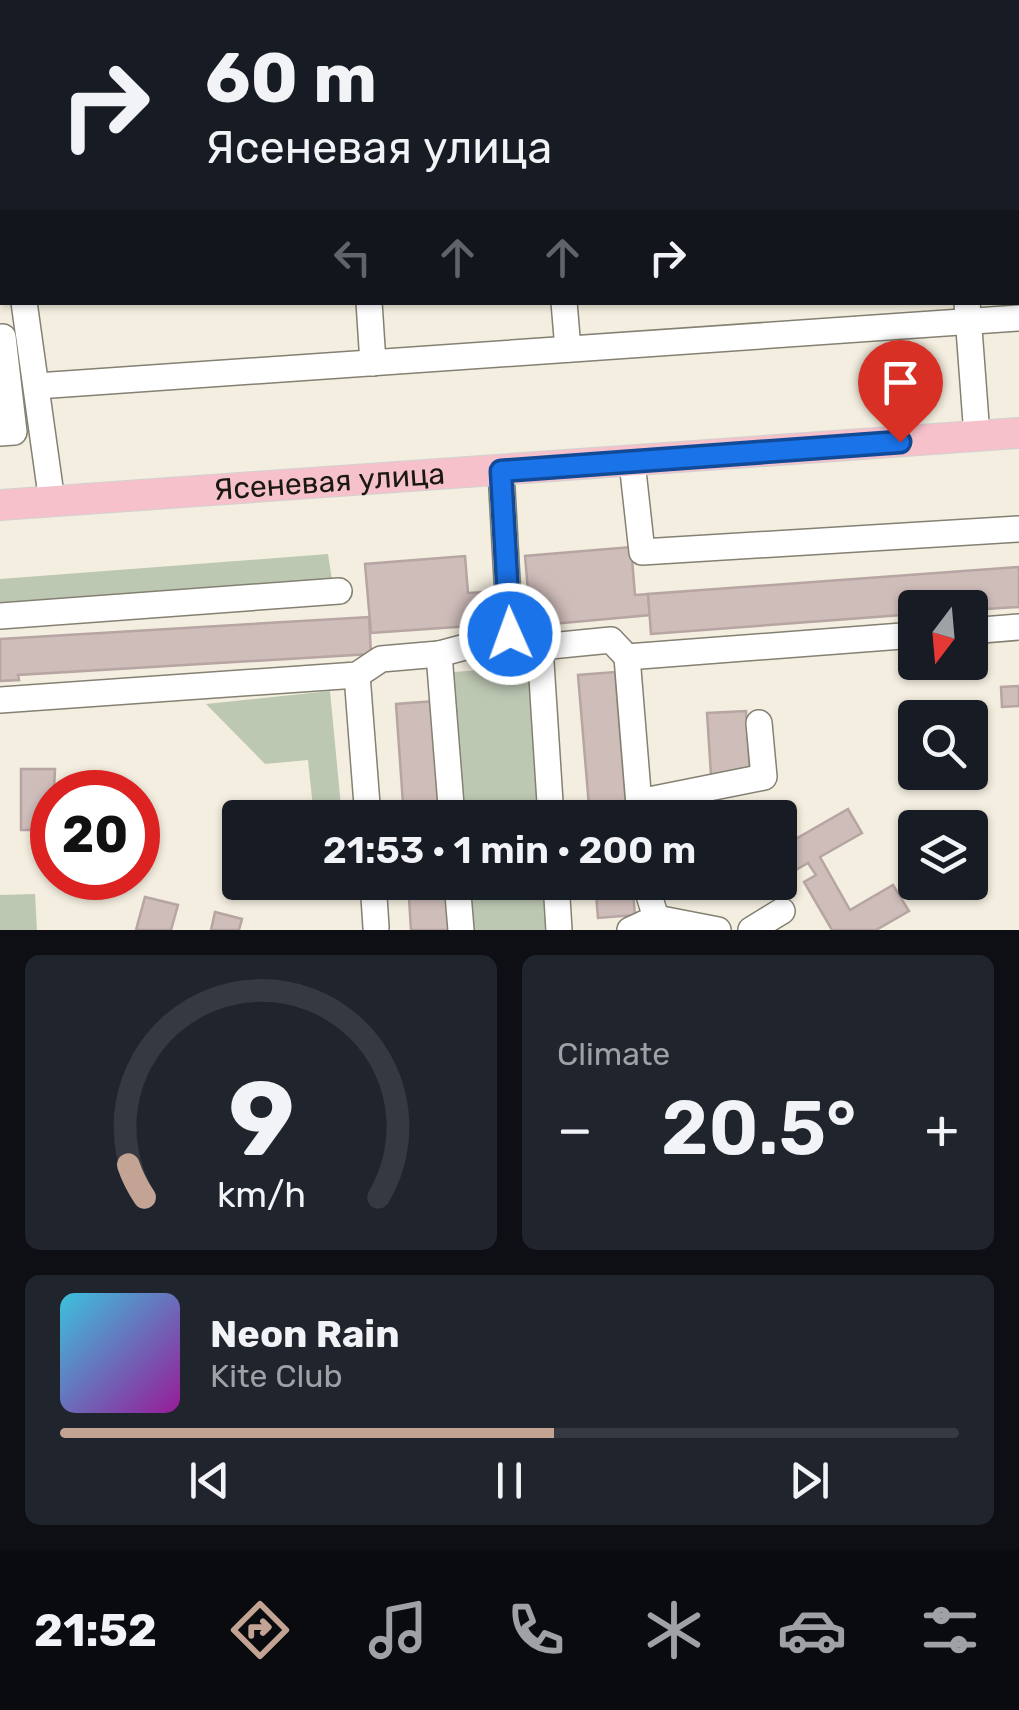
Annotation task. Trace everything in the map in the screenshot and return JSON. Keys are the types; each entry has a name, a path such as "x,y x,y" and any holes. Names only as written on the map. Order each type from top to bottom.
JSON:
{"main road":[{"name":"Ясеневая улица","path":"0,505 1019,433"}],"lane":[{"path":"24,305 52,502"},
{"path":"369,305 374,363"},
{"path":"564,305 568,349"},
{"path":"37,386 568,349 968,312 1019,318"},
{"path":"968,312 977,436"},
{"path":"0,432 14,432 3,337"},
{"path":"632,462 642,552 1019,529"},
{"path":"501,471 510,634"},
{"path":"0,616 338,591"},
{"path":"988,630 1019,627"},
{"path":"0,700 357,675 381,659 439,654 510,634 540,647 611,640 628,657 638,800"},
{"path":"628,657 898,636"},
{"path":"540,647 551,800"},
{"path":"439,654 451,800"},
{"path":"357,675 367,800"},
{"path":"677,800 764,777 759,723"},
{"path":"374,900 376,927"},
{"path":"458,900 461,930"},
{"path":"558,900 560,930"},
{"path":"751,930 782,911"},
{"path":"630,930 656,924 718,930"}],"green space":[{"path":"328,554 332,580 0,603 0,579"},
{"path":"535,666 543,800 461,800 453,672"},
{"path":"330,691 340,800 312,800 308,760 265,764 206,704"},
{"path":"30,894 30,900 35,900 37,930 0,930 0,895"},
{"path":"467,900 549,900 551,930 469,930"}],"building":[{"path":"631,547 635,595 648,594 650,615 531,626 525,556"},
{"path":"465,556 468,593 485,592 487,621 470,621 470,626 371,633 365,564"},
{"path":"1019,567 1019,607 988,609 988,590 898,590 898,615 651,634 648,594"},
{"path":"369,617 371,654 18,675 19,680 0,681 0,639"},
{"path":"615,672 626,800 588,800 578,675"},
{"path":"1019,686 1019,706 1002,707 1001,687"},
{"path":"435,701 442,800 403,800 396,704"},
{"path":"746,711 750,773 711,775 707,713"},
{"path":"21,769 55,769 30,770 30,830 21,830"},
{"path":"848,809 862,833 820,857 850,910 893,885 898,900 909,911 876,930 832,930 804,882 816,875 808,863 797,869 797,838"},
{"path":"144,900 178,905 171,930 136,930"},
{"path":"409,900 449,900 451,930 411,930"},
{"path":"596,900 634,900 635,915 598,918"},
{"path":"215,912 242,919 239,930 211,930"}],"route":[{"path":"510,634 501,471 900,442"}]}
